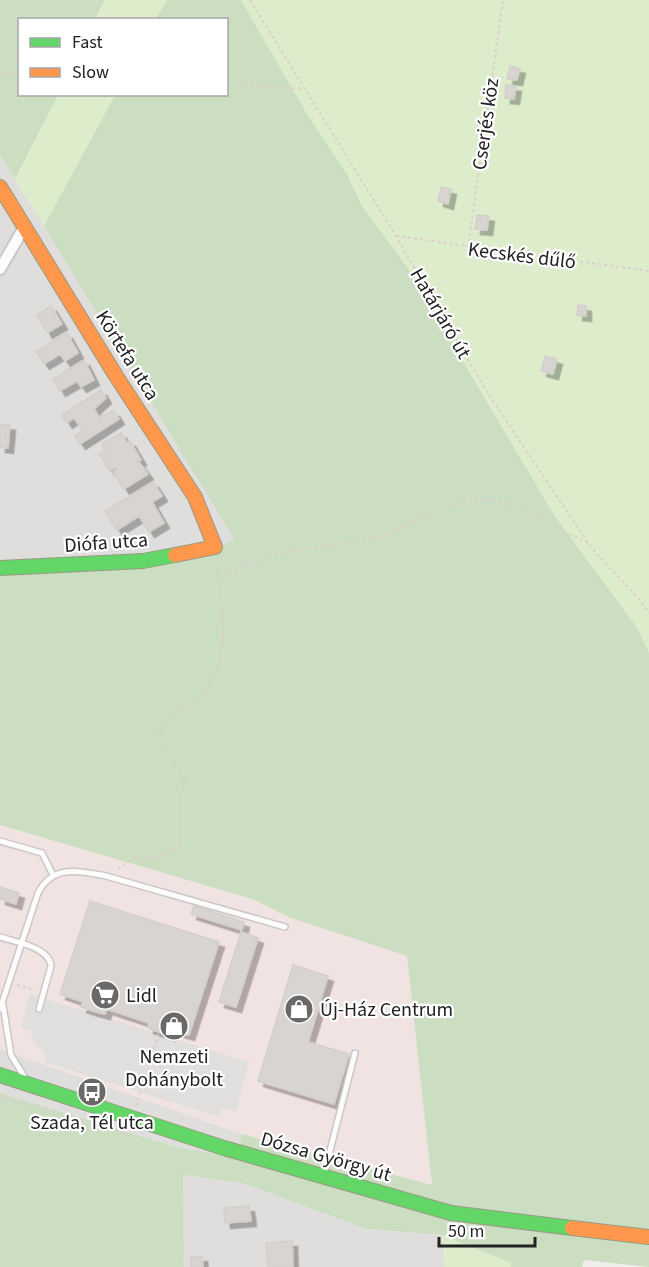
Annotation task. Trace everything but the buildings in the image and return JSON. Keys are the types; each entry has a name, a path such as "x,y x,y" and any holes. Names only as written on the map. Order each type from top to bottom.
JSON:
{"main road":[{"name":"Körtefa utca","path":"0,187 116,376 195,496 215,547"},
{"name":"Diófa utca","path":"0,568 142,561 215,547"},
{"name":"Dózsa György út","path":"0,1075 224,1148 324,1174 451,1213 649,1237"}],"street":[{"path":"0,269 25,225"}],"lane":[{"path":"0,840 42,853 52,875"},
{"path":"30,1084 11,1055 2,994 9,982 38,893 52,875 76,870 114,878 285,927"},
{"path":"0,937 45,952 50,959 51,966 39,1009"},
{"path":"0,1009 3,1002"},
{"path":"324,1174 355,1053"}],"path":[{"name":"Határjáró út","path":"250,0 396,236 487,393 602,561 631,588 649,613"},
{"name":"Cserjés köz","path":"468,248 503,0"},
{"path":"0,74 18,74"},
{"path":"228,84 304,89"},
{"name":"Kecskés dűlő","path":"396,236 468,248 649,271"},
{"path":"218,577 271,556 304,548 355,543 384,535 451,506 475,499 502,501 590,544"},
{"path":"114,878 117,870 136,856 154,858 180,845 180,798 186,782 159,735 167,718 201,696 214,679 220,661 223,634 215,547"},
{"path":"9,982 44,993"},
{"path":"144,1074 159,1032"}],"shaded area":[{"path":"0,155 236,540 215,547 0,575"},
{"path":"0,825 252,899 291,918 407,956 432,1186 242,1134 0,1049"},
{"path":"30,994 249,1062 236,1111 222,1108 219,1117 44,1062 46,1054 33,1043 31,1031 21,1028"},
{"path":"0,1049 242,1134 236,1156 180,1148 0,1093"},
{"path":"182,1175 242,1183 366,1229 442,1235 445,1267 184,1267"}],"green space":[{"path":"0,0 105,0 96,18 18,18 18,96 57,96 15,179 0,155"},
{"path":"105,0 167,0 157,18 96,18"},
{"path":"167,0 241,0 307,114 347,174 362,206 407,267 554,515 638,629 649,653 649,1267 584,1260 582,1267 511,1267 511,1263 442,1235 366,1229 242,1183 183,1175 184,1267 0,1267 0,1093 180,1148 236,1156 242,1134 432,1185 407,956 291,918 252,899 0,825 0,575 215,547 235,540 44,226 114,96 228,96 228,18 157,18"},
{"path":"241,0 649,0 649,653 638,629 554,515 407,267 362,206 347,174 307,114"},
{"path":"57,96 114,96 44,226 15,179"},
{"path":"442,1235 511,1263 511,1267 445,1267"}],"traffic: fast":[{"path":"0,568 143,561 175,555"},
{"path":"0,1075 224,1148 451,1213 572,1228"}],"traffic: slow":[{"path":"0,187 116,376 195,497 215,547 175,555"},
{"path":"572,1228 649,1237"}],"place":[{"name":"Lidl","path":"105,995"},
{"name":"Új-Ház Centrum","path":"299,1009"},
{"name":"Nemzeti Dohánybolt","path":"174,1026"},
{"name":"Szada, Tél utca","path":"92,1092"}]}
